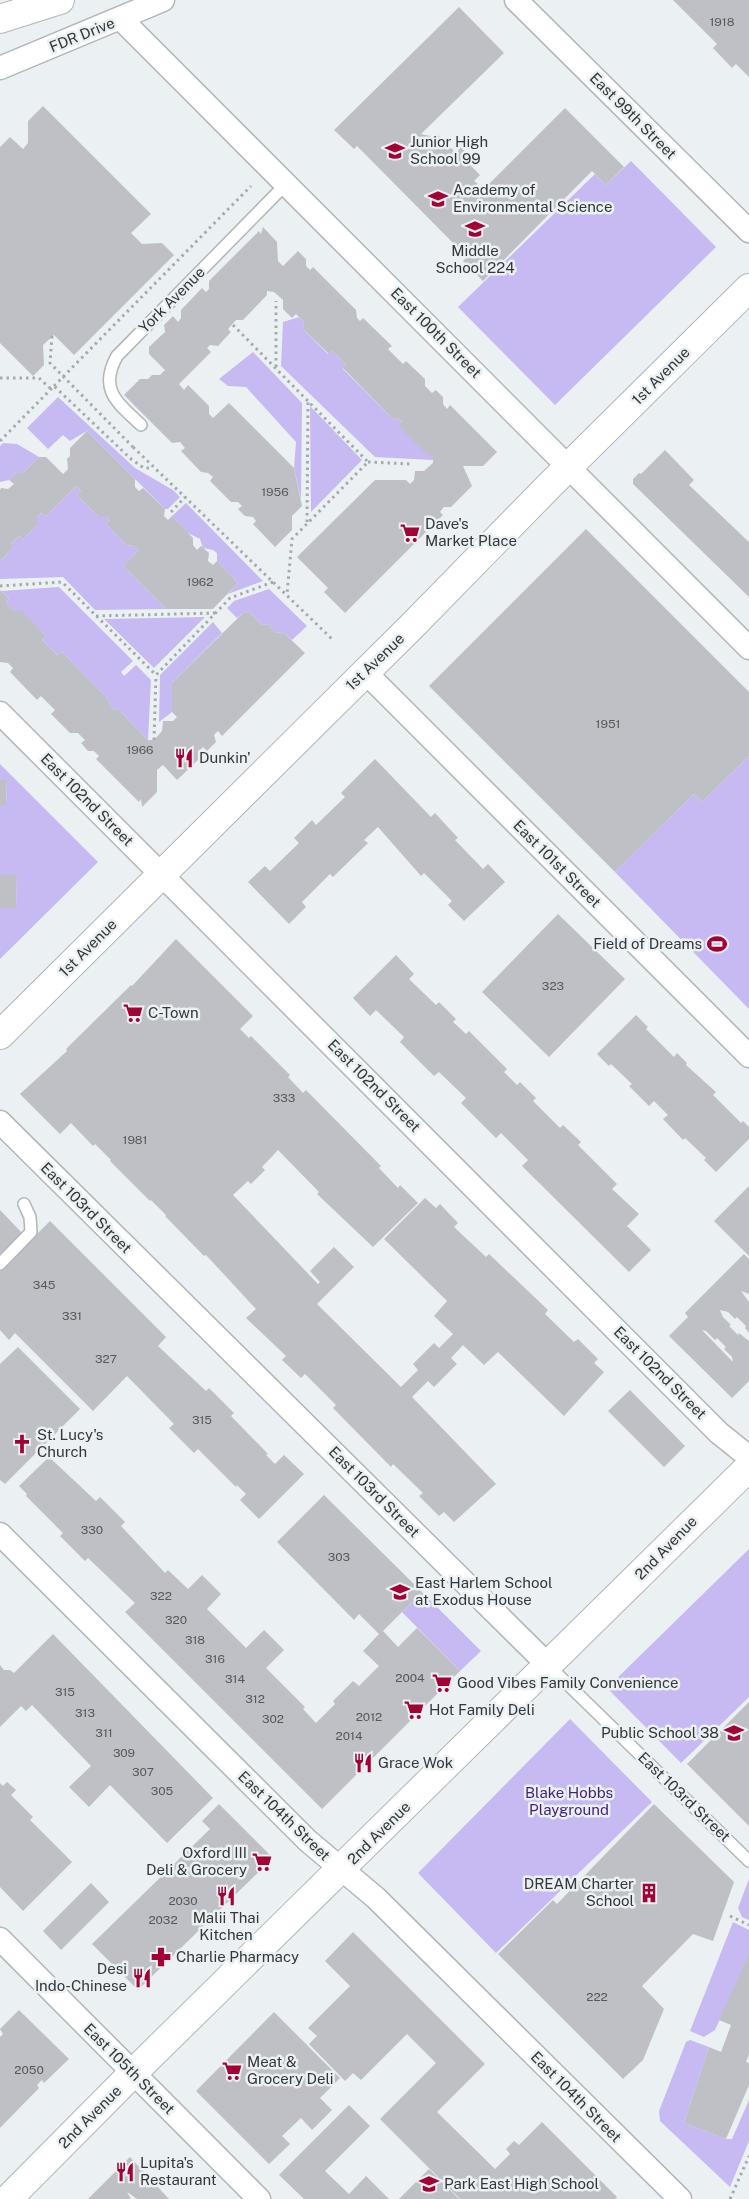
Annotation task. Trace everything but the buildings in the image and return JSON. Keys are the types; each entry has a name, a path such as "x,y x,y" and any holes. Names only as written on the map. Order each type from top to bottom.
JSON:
{"main road":[{"path":"0,19 60,0"},
{"name":"1st Avenue","path":"0,1036 749,288"},
{"name":"2nd Avenue","path":"8,2199 133,2073 549,1666 749,1466"}],"street":[{"name":"FDR Drive","path":"0,68 163,0"},
{"name":"East 99th Street","path":"516,0 749,231"},
{"name":"East 100th Street","path":"121,19 749,648"},
{"name":"East 101st Street","path":"365,672 749,1056"},
{"name":"East 102nd Street","path":"0,713 719,1433 749,1457"},
{"name":"East 103rd Street","path":"0,1122 549,1666"},
{"name":"East 104th Street","path":"0,1534 308,1841 376,1898 680,2199"},
{"name":"East 105th Street","path":"0,1939 259,2199"}],"lane":[{"name":"York Avenue","path":"141,426 116,401 111,392 109,383 110,369 117,356 286,184"},
{"path":"0,1264 31,1232 30,1217 24,1204"},
{"name":"East 103rd Street","path":"549,1666 749,1861"}],"path":[{"path":"0,441 250,186"},
{"path":"276,301 276,367"},
{"path":"233,325 368,462 410,464"},
{"path":"52,336 50,364 154,468 334,640"},
{"path":"0,378 39,378 136,464 144,468 154,468"},
{"path":"307,522 308,400"},
{"path":"287,594 292,539 368,462"},
{"path":"171,512 185,497"},
{"path":"0,586 62,582 156,675"},
{"path":"154,740 156,675 230,598 274,582"},
{"path":"96,616 216,613"},
{"path":"730,1916 749,1925"},
{"path":"730,2199 749,2156"}],"green space":[{"path":"631,161 716,247 555,405 458,307 595,174 606,185"},
{"path":"299,317 304,322 303,329 328,354 332,351 346,365 343,369 392,418 399,419 433,456 433,460 375,457 281,366 283,322"},
{"path":"253,352 302,403 301,499 294,468 296,442 246,387 228,386 219,379"},
{"path":"58,397 135,468 173,490 180,497 168,509 165,509 87,431 70,441 63,435 48,449 27,428"},
{"path":"310,406 362,460 311,512"},
{"path":"3,443 17,444 39,457 23,473 16,473 9,480 0,482 0,446"},
{"path":"76,486 81,491 77,495 98,516 106,516 109,520 106,524 126,545 134,546 139,550 123,566 166,609 95,610 63,577 0,579 0,561 11,550 11,544 19,536 23,539 37,525 37,517 41,513 45,517"},
{"path":"186,503 263,581 228,594 238,583 217,561 217,553 203,548 200,539 188,533 172,516"},
{"path":"59,587 133,661 121,672 124,676 136,665 151,680 148,740 117,708 114,710 110,706 109,700 61,651 57,655 42,640 46,636 22,612 14,611 6,602 9,599 1,591"},
{"path":"269,589 307,626 292,640 283,632 276,633 268,624 262,625 249,612 243,613 237,618 227,608 234,601"},
{"path":"205,617 154,668 104,619"},
{"path":"213,622 222,633 172,683 172,712 159,722 160,675"},
{"name":"Field of Dreams","path":"749,756 749,1009 615,872 694,794 702,802"},
{"path":"0,764 98,862 0,959 0,908 16,908 17,875 0,875 0,805 6,805 7,780 0,780"},
{"path":"749,1549 749,1697 681,1763 607,1688"},
{"path":"422,1592 481,1651 460,1671 402,1612"},
{"name":"Blake Hobbs Playground","path":"570,1719 652,1802 496,1953 418,1873"},
{"path":"749,1879 749,1920 742,1917 738,1908"},
{"path":"733,1922 749,1930 749,1956 715,2030 704,2037 690,2031"},
{"path":"690,2040 709,2047 684,2123 726,2139 732,2139 749,2100 749,2141 730,2187 660,2121 659,2111 686,2042"}],"place":[{"name":"Junior High School 99","path":"395,151"},
{"name":"Academy of Environmental Science","path":"438,199"},
{"name":"Middle School 224","path":"475,229"},
{"name":"Dave's Market Place","path":"410,533"},
{"name":"Dunkin'","path":"184,758"},
{"name":"Field of Dreams","path":"717,944"},
{"name":"C-Town","path":"133,1013"},
{"name":"St. Lucy's Church","path":"22,1444"},
{"name":"East Harlem School at Exodus House","path":"400,1592"},
{"name":"Good Vibes Family Convenience","path":"442,1683"},
{"name":"Hot Family Deli","path":"414,1710"},
{"name":"Public School 38","path":"734,1733"},
{"name":"Grace Wok","path":"363,1763"},
{"name":"Oxford III Deli & Grocery","path":"262,1862"},
{"name":"DREAM Charter School","path":"649,1893"},
{"name":"Malii Thai Kitchen","path":"226,1896"},
{"name":"Charlie Pharmacy","path":"161,1957"},
{"name":"Desi Indo-Chinese","path":"142,1978"},
{"name":"Meat & Grocery Deli","path":"232,2071"},
{"name":"Lupita's Restaurant","path":"125,2172"},
{"name":"Park East High School","path":"429,2184"}]}
